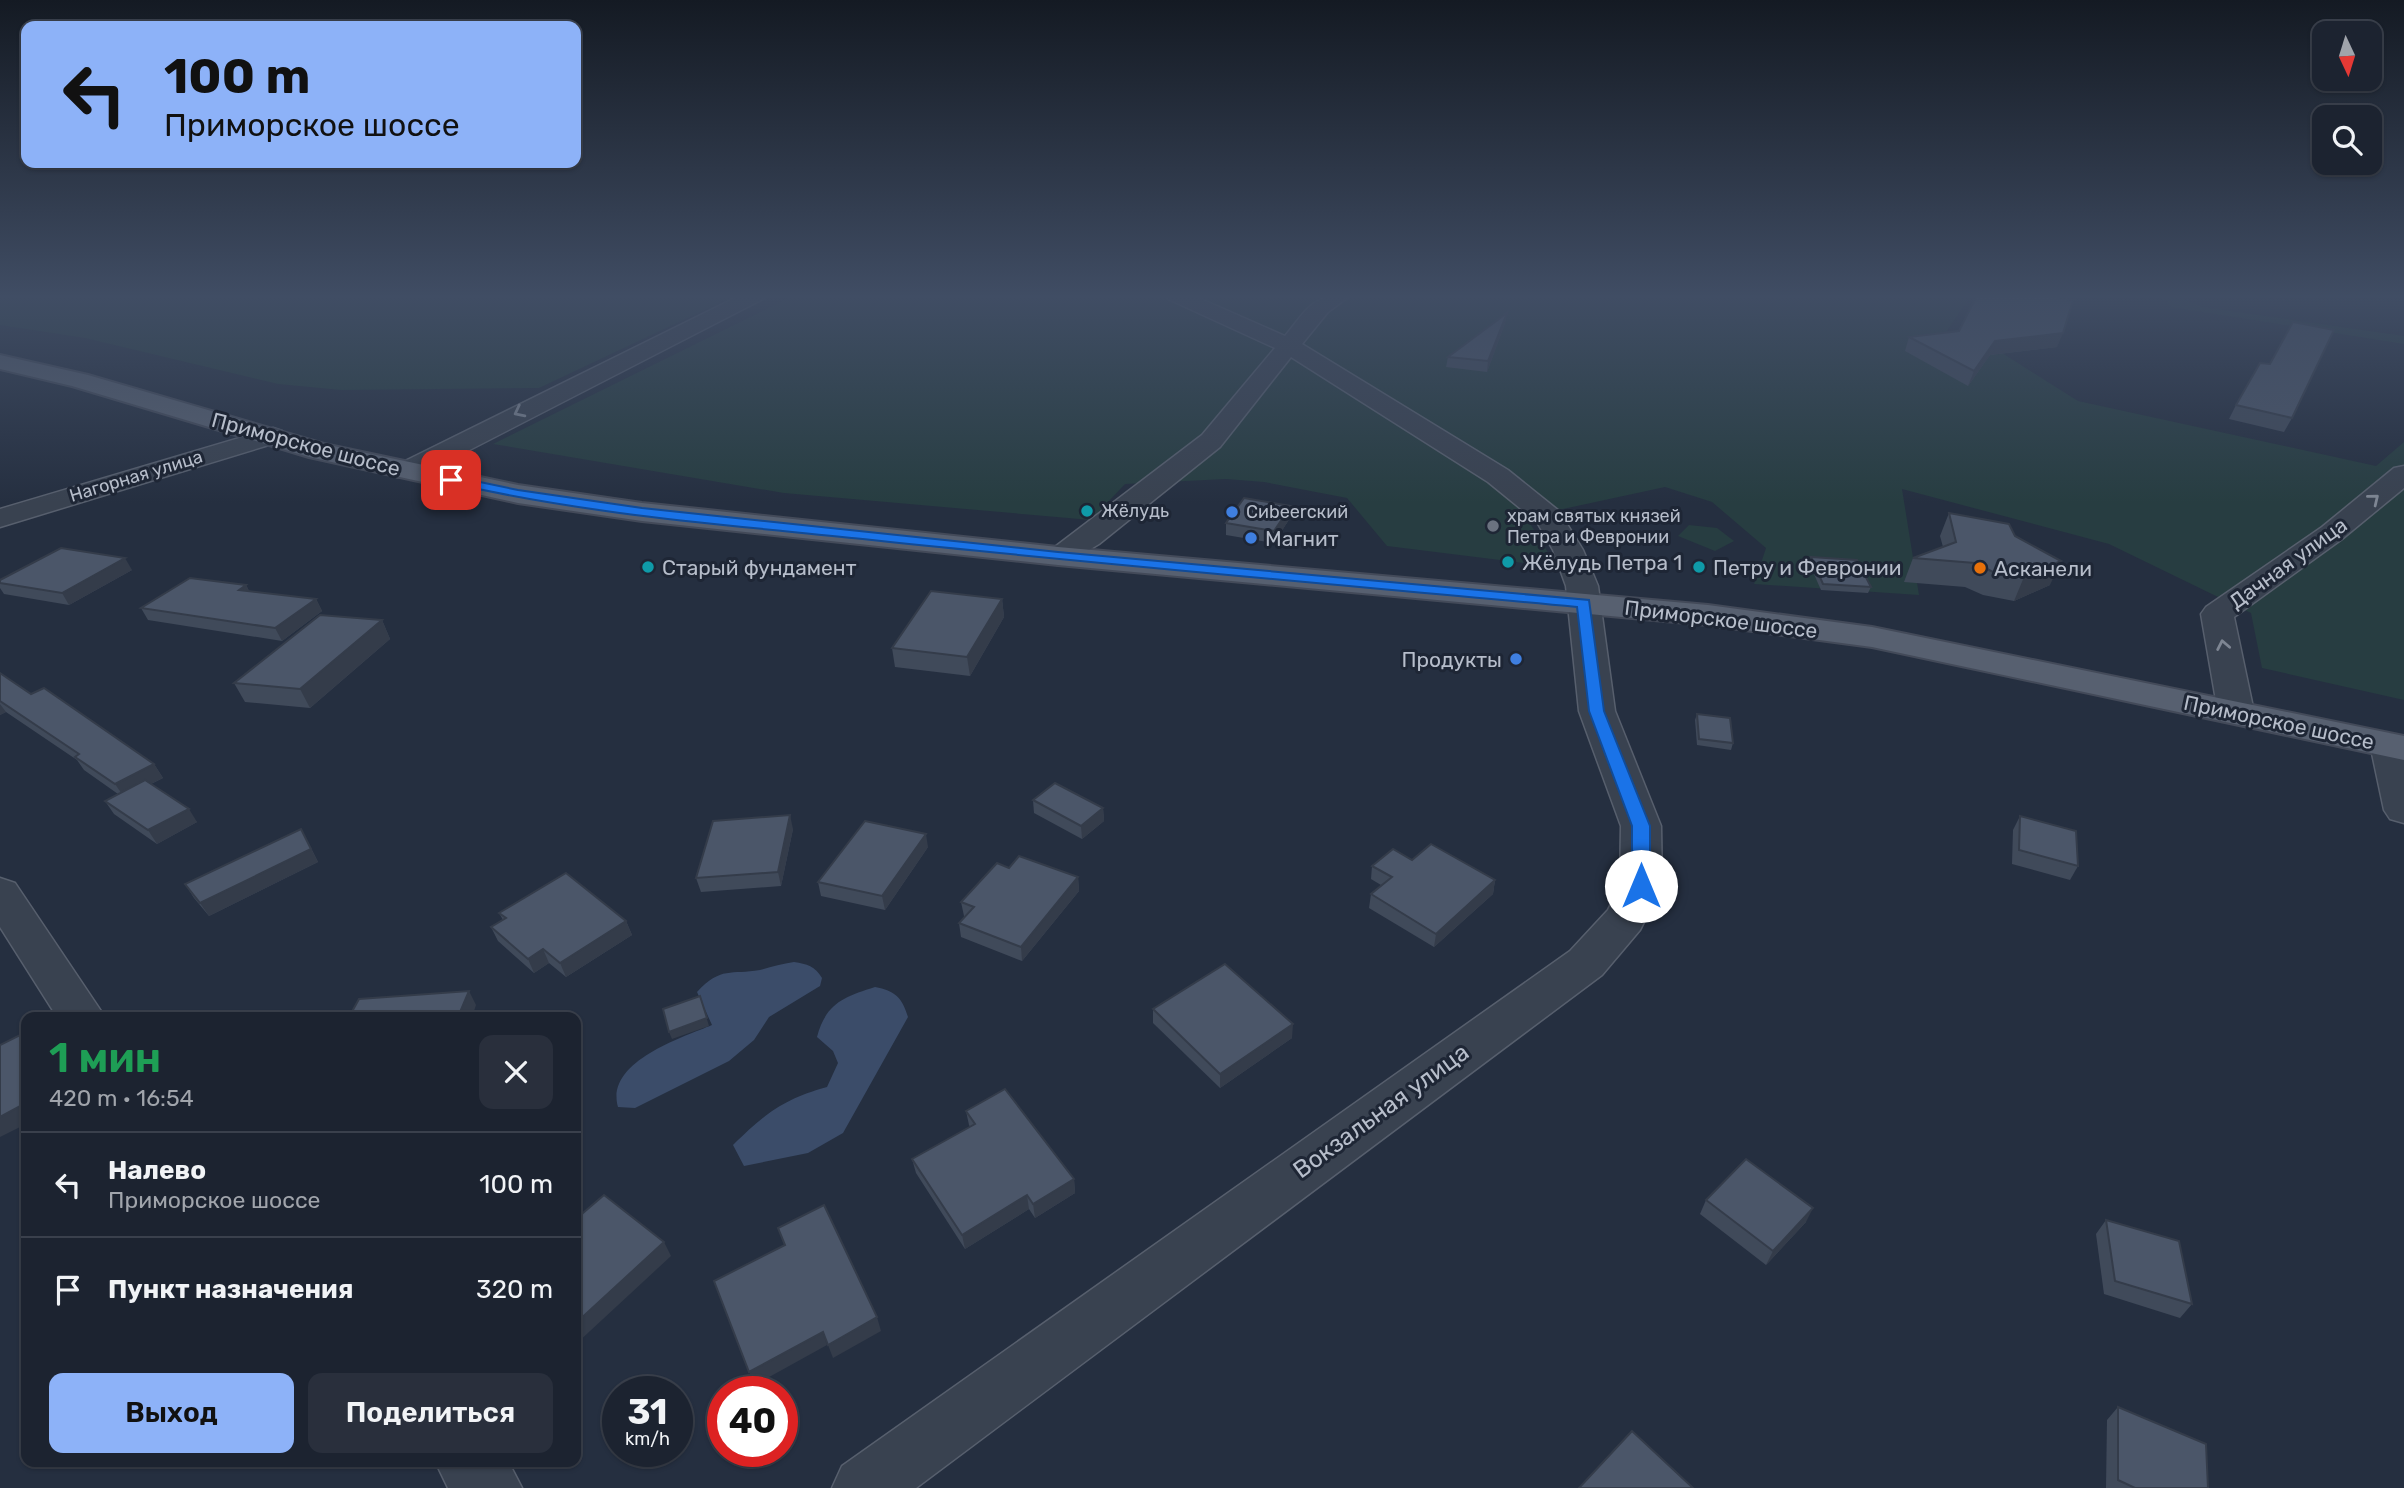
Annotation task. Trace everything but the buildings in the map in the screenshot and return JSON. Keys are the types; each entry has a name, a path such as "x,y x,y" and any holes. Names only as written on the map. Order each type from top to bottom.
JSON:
{"main road":[{"name":"Приморское шоссе","path":"11,364 79,380 319,451 518,494 642,512 1058,556 1708,615 1872,637 2396,746"}],"street":[{"path":"407,471 618,364"},
{"path":"1058,556 1088,538 1211,441 1272,364"},
{"name":"Вокзальная улица","path":"864,1488 1586,963 1625,919 1641,886 1641,826 1597,711 1582,586 1568,550 1549,517 1498,476 1318,364"},
{"name":"Нагорная улица","path":"0,518 273,436"},
{"name":"Дачная улица","path":"2236,712 2217,614 2332,533 2404,474"},
{"path":"2396,746 2404,810"},
{"path":"0,893 79,1012"},
{"path":"471,1467 490,1488"}],"green space":[{"path":"196,364 589,364 539,388 341,390 278,384"},
{"path":"654,364 2020,364 2078,401 2376,466 2404,442 2404,700 2262,668 2251,613 2109,544 1902,489 1919,595 1754,584 1766,548 1712,502 1665,487 1526,517 1557,567 1387,546 1347,498 1264,482 1226,479 1125,484 1091,520 784,493 493,444"},
{"path":"1689,525 1717,528 1734,541 1715,551 1678,536"}],"water":[{"path":"794,962 813,968 822,978 820,986 769,1017 754,1040 729,1061 635,1108 618,1107 617,1091 623,1077 634,1065 665,1045 712,1025 697,992 705,984 727,973 760,970"},
{"path":"875,987 897,996 908,1017 843,1133 808,1153 744,1166 733,1145 744,1134 786,1102 827,1087 838,1063 833,1051 817,1037 825,1016 845,998"}],"place":[{"name":"Жёлудь","path":"1087,511"},
{"name":"Сиbeerский","path":"1232,512"},
{"name":"храм святых князей Петра и Февронии","path":"1493,526"},
{"name":"Магнит","path":"1251,538"},
{"name":"Жёлудь Петра 1","path":"1508,562"},
{"name":"Старый фундамент","path":"648,567"},
{"name":"Петру и Февронии","path":"1699,567"},
{"name":"Асканели","path":"1980,568"},
{"name":"Продукты","path":"1516,659"}],"route":[{"path":"451,480 518,494 642,512 1058,556 1584,603 1597,711 1641,826 1641,886"}]}
